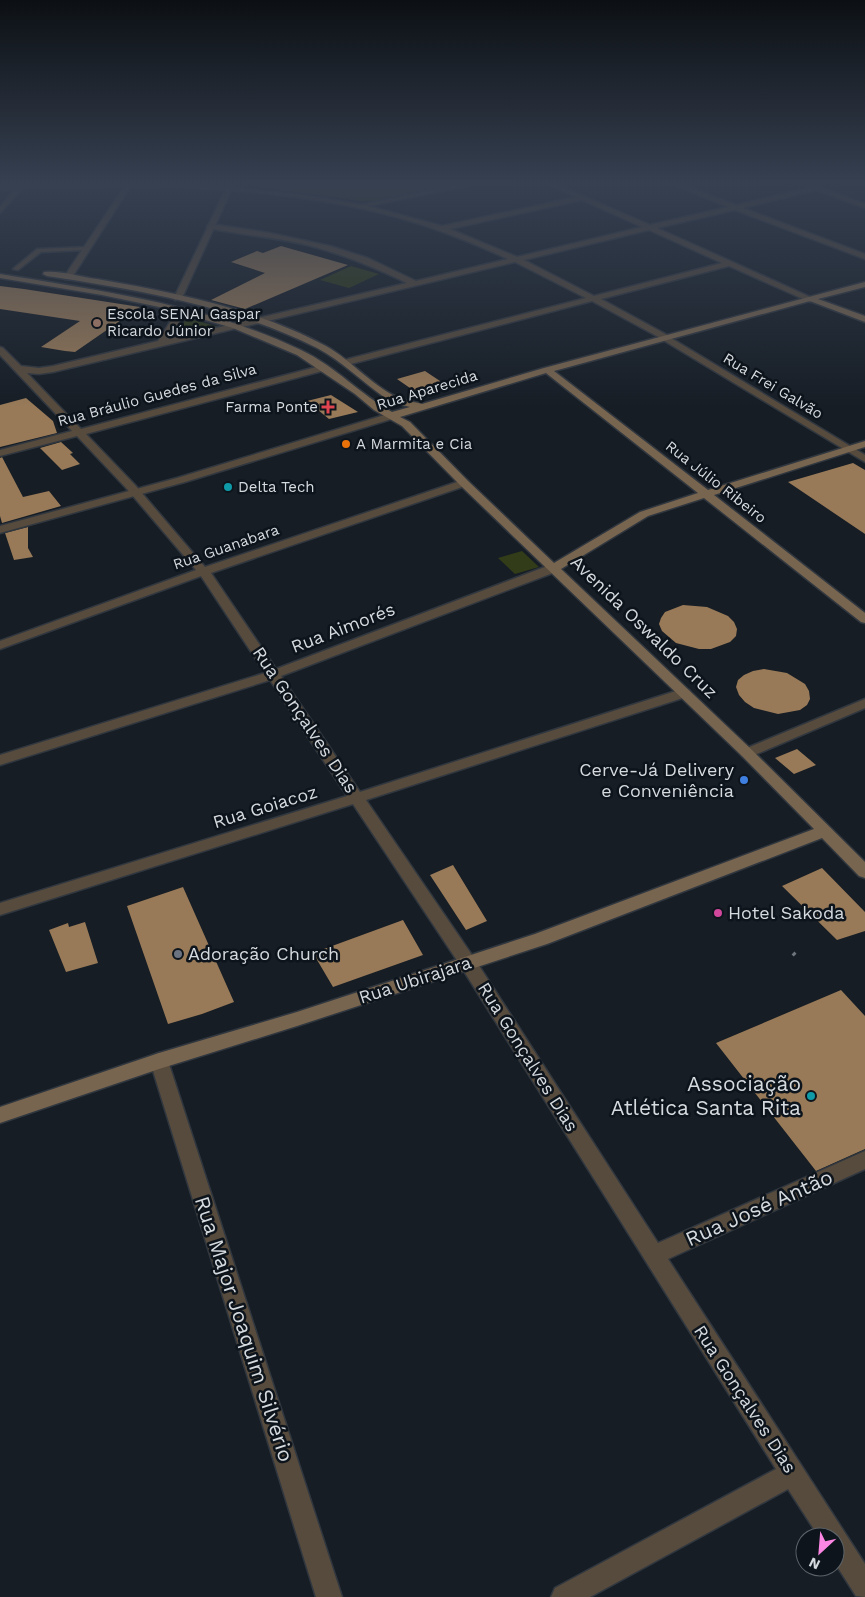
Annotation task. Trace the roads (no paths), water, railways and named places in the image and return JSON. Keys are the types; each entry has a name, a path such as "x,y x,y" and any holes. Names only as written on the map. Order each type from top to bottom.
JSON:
{"main road":[{"path":"0,267 141,289 260,320 347,362 400,402 422,407"},
{"name":"Avenida Oswaldo Cruz","path":"0,276 102,293 182,310 236,326 300,353 377,408 406,424 464,483 747,753 865,872"},
{"name":"Rua Aparecida","path":"391,416 546,370 814,300 865,284"},
{"path":"814,300 865,319"},
{"name":"Rua Júlio Ribeiro","path":"546,370 865,618"},
{"path":"554,568 644,514 705,493 865,444"},
{"name":"Rua Ubirajara","path":"0,1115 159,1061 297,1019 541,939 825,832"}],"street":[{"path":"68,277 80,259"},
{"path":"178,298 196,259"},
{"path":"360,259 414,283"},
{"name":"Rua Frei Galvão","path":"511,259 666,338 865,459"},
{"path":"19,369 46,371 520,259"},
{"path":"721,259 814,300"},
{"path":"347,362 731,263"},
{"path":"161,344 182,310"},
{"name":"Rua Gonçalves Dias","path":"0,350 136,493 204,571 468,962 827,1527"},
{"name":"Rua Bráulio Guedes da Silva","path":"0,453 323,368"},
{"path":"33,385 38,377 46,371"},
{"name":"Rua Aparecida","path":"0,530 136,493 391,416"},
{"name":"Rua Guanabara","path":"0,644 204,571 464,483"},
{"name":"Rua Aimorés","path":"0,760 275,674 554,568"},
{"name":"Rua Goiacoz","path":"0,909 357,798 684,693"},
{"path":"747,753 865,703"},
{"name":"Rua Major Joaquim Silvério","path":"159,1061 329,1597"},
{"name":"Rua José Antão","path":"654,1255 865,1160"},
{"path":"564,1597 793,1473"},
{"name":"Rua Gonçalves Dias","path":"845,1555 865,1587"}],"lane":[{"path":"25,271 33,259"}],"place":[{"name":"Escola SENAI Gaspar Ricardo Júnior","path":"97,323"},
{"name":"Farma Ponte","path":"328,407"},
{"name":"A Marmita e Cia","path":"346,444"},
{"name":"Delta Tech","path":"228,487"},
{"name":"Cerve-Já Delivery e Conveniência","path":"744,780"},
{"name":"Hotel Sakoda","path":"718,913"},
{"name":"Adoração Church","path":"178,954"},
{"name":"Associação Atlética Santa Rita","path":"811,1096"}]}
